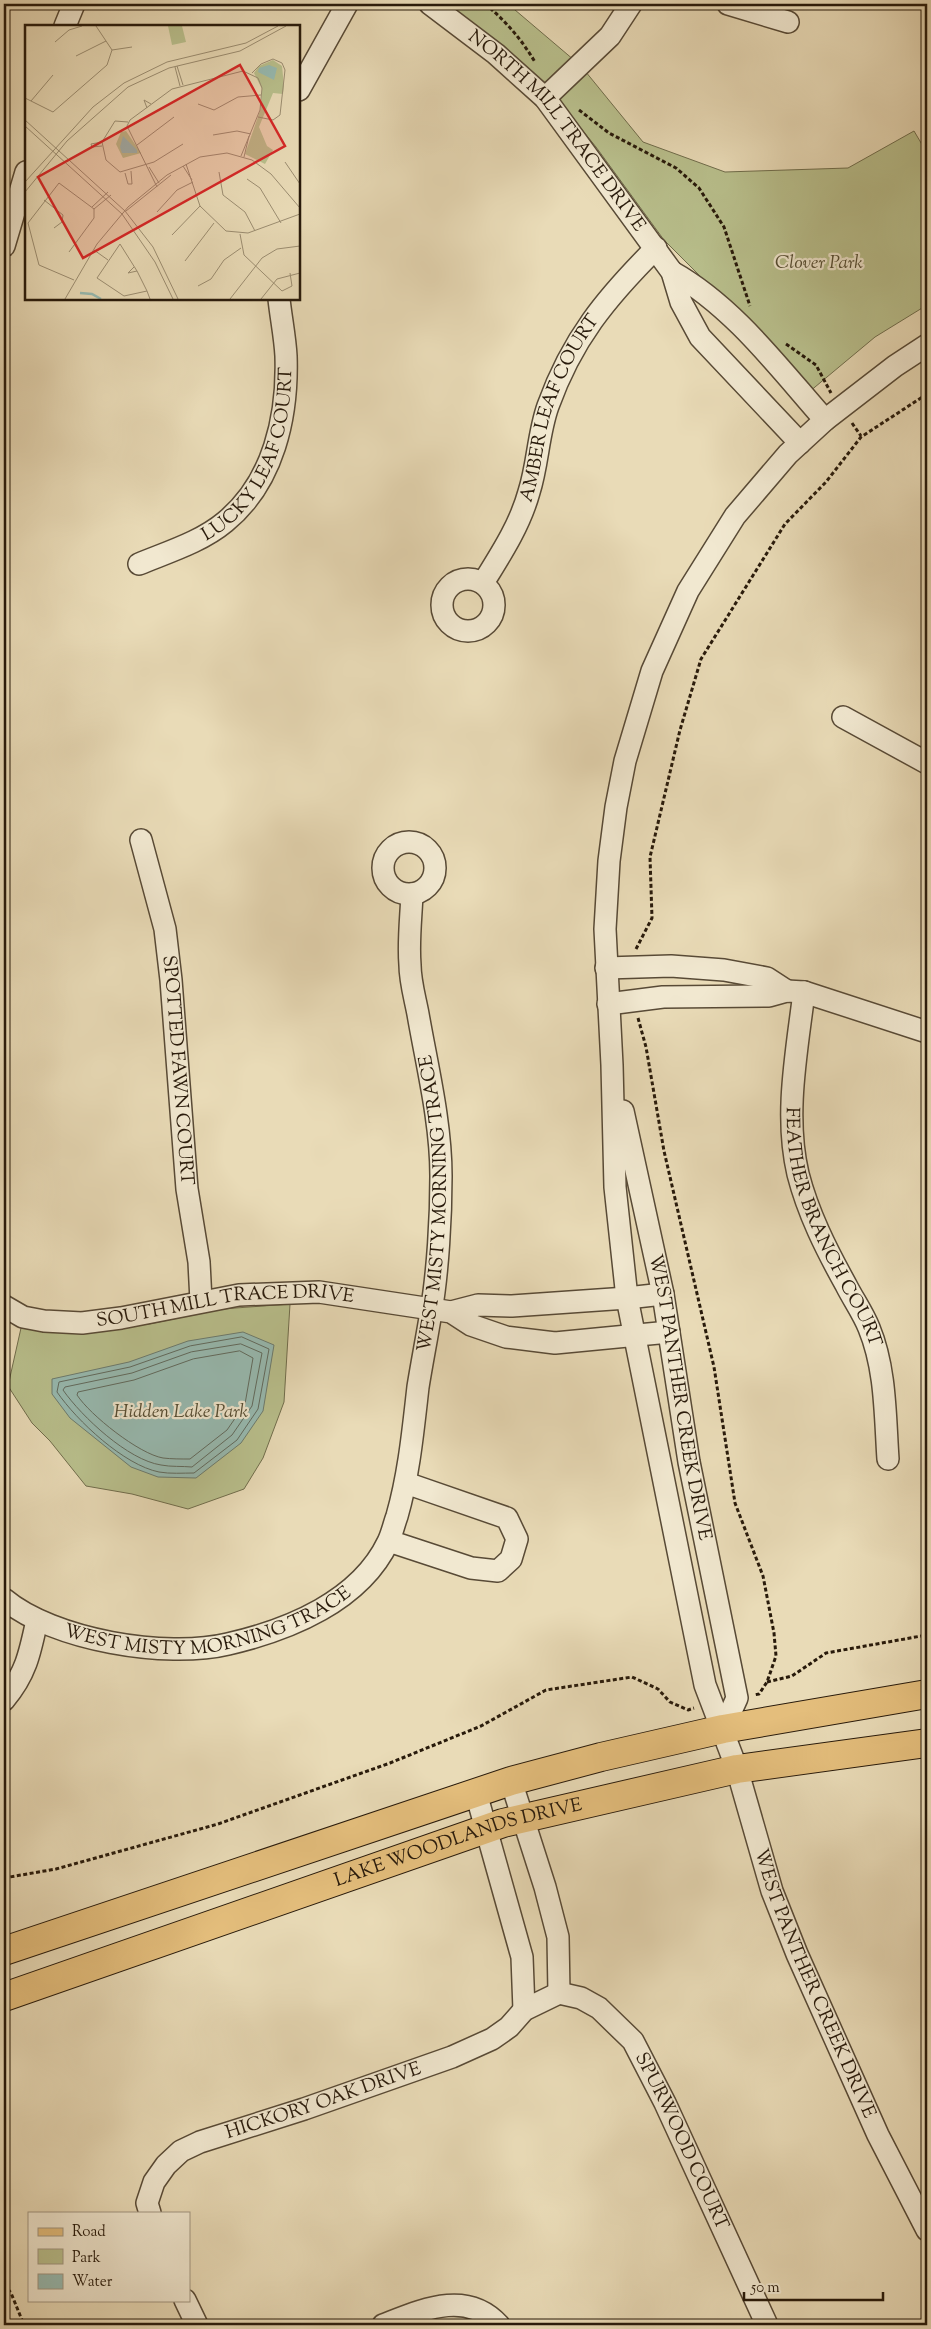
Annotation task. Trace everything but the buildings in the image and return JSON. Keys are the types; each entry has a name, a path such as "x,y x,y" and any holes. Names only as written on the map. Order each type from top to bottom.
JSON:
{"main road":[{"path":"4,1951 511,1780 601,1757 718,1717 927,1694"},
{"name":"LAKE WOODLANDS DRIVE","path":"4,1997 523,1818 737,1769 927,1743"}],"street":[{"path":"64,25 74,4"},
{"path":"300,88 347,4"},
{"name":"NORTH MILL TRACE DRIVE","path":"430,4 549,94 672,272 681,302 700,337 800,443"},
{"path":"549,94 610,36 631,4"},
{"path":"728,4 788,22"},
{"path":"4,246 25,175"},
{"name":"AMBER LEAF COURT","path":"483,583 521,516 530,491 547,409 569,356 588,324 608,297 656,248"},
{"name":"NORTH MILL TRACE DRIVE","path":"672,272 695,285 833,413"},
{"name":"LUCKY LEAF COURT","path":"139,564 197,539 225,522 261,481 278,434 284,400 286,356 279,300"},
{"name":"WEST PANTHER CREEK DRIVE","path":"927,345 895,366 833,413 800,443 745,503 710,553 688,591 652,671 625,761 616,807 609,861 605,929 612,1065 615,1187 627,1298 705,1685 737,1769 772,1891 797,1954 878,2135 919,2194 927,2230"},
{"path":"843,717 927,763"},
{"name":"SPOTTED FAWN COURT","path":"141,840 165,929 171,980 187,1188 199,1262 200,1301"},
{"name":"WEST MISTY MORNING TRACE","path":"4,1602 37,1620 93,1638 123,1645 185,1649 220,1646 247,1640 280,1628 338,1599 357,1586 389,1541 406,1483 419,1382 441,1310 442,1174 437,1123 410,966 412,894"},
{"path":"606,968 672,966 724,970 767,978 796,992 927,1032"},
{"path":"608,1004 662,997 769,996 796,992"},
{"name":"FEATHER BRANCH COURT","path":"796,992 793,1132 798,1172 808,1206 822,1239 869,1328 877,1353 885,1406 888,1459"},
{"name":"WEST PANTHER CREEK DRIVE","path":"612,1065 663,1294 690,1462 737,1698"},
{"name":"SOUTH MILL TRACE DRIVE","path":"4,1306 23,1317 44,1321 82,1323 121,1318 239,1294 319,1292 441,1310 478,1305 512,1306 663,1294"},
{"name":"SOUTH MILL TRACE DRIVE","path":"441,1310 471,1325 506,1337 555,1343 635,1337 669,1332"},
{"path":"389,1541 472,1568 498,1570 510,1559 517,1538 507,1518 406,1483"},
{"path":"4,1700 15,1687 28,1662 37,1620"},
{"path":"718,1717 737,1698"},
{"path":"511,1780 545,1887 558,1937 559,1993"},
{"path":"476,1793 494,1863 522,1957 524,2010"},
{"name":"HICKORY OAK DRIVE","path":"150,2212 148,2203 154,2182 166,2165 181,2151 200,2142 304,2109 452,2057 492,2039 509,2027 524,2010 559,1993"},
{"name":"SPURWOOD COURT","path":"559,1993 581,1998 599,2008 633,2041 665,2103 766,2325"},
{"path":"186,2302 197,2325"},
{"path":"383,2325 437,2306 457,2303 489,2314 500,2325"}],"path":[{"path":"485,4 500,16 527,48 549,94 609,133 676,168 700,188 724,227 752,314"},
{"path":"781,341 816,365 829,390 833,413 861,437"},
{"path":"737,1698 759,1694 766,1682 792,1676 826,1653 927,1635"},
{"path":"4,1878 56,1868 236,1817 390,1763 481,1726 546,1690 632,1677 658,1689 670,1702 688,1710 718,1717"},
{"path":"4,2284 11,2293 24,2325"}],"green space":[{"name":"Clover Park","path":"444,4 508,4 581,66 643,142 725,172 848,168 914,131 927,153 927,305 875,337 809,392 759,335 664,240 596,147 566,110"},
{"name":"Hidden Lake Park","path":"290,1304 284,1402 263,1458 244,1489 188,1509 132,1494 86,1486 50,1441 32,1423 8,1386 21,1328 68,1333 149,1324 222,1309"}],"water":[{"path":"243,1332 274,1345 263,1411 241,1443 196,1478 158,1477 131,1467 70,1418 52,1394 52,1379 129,1362 188,1341"}]}
